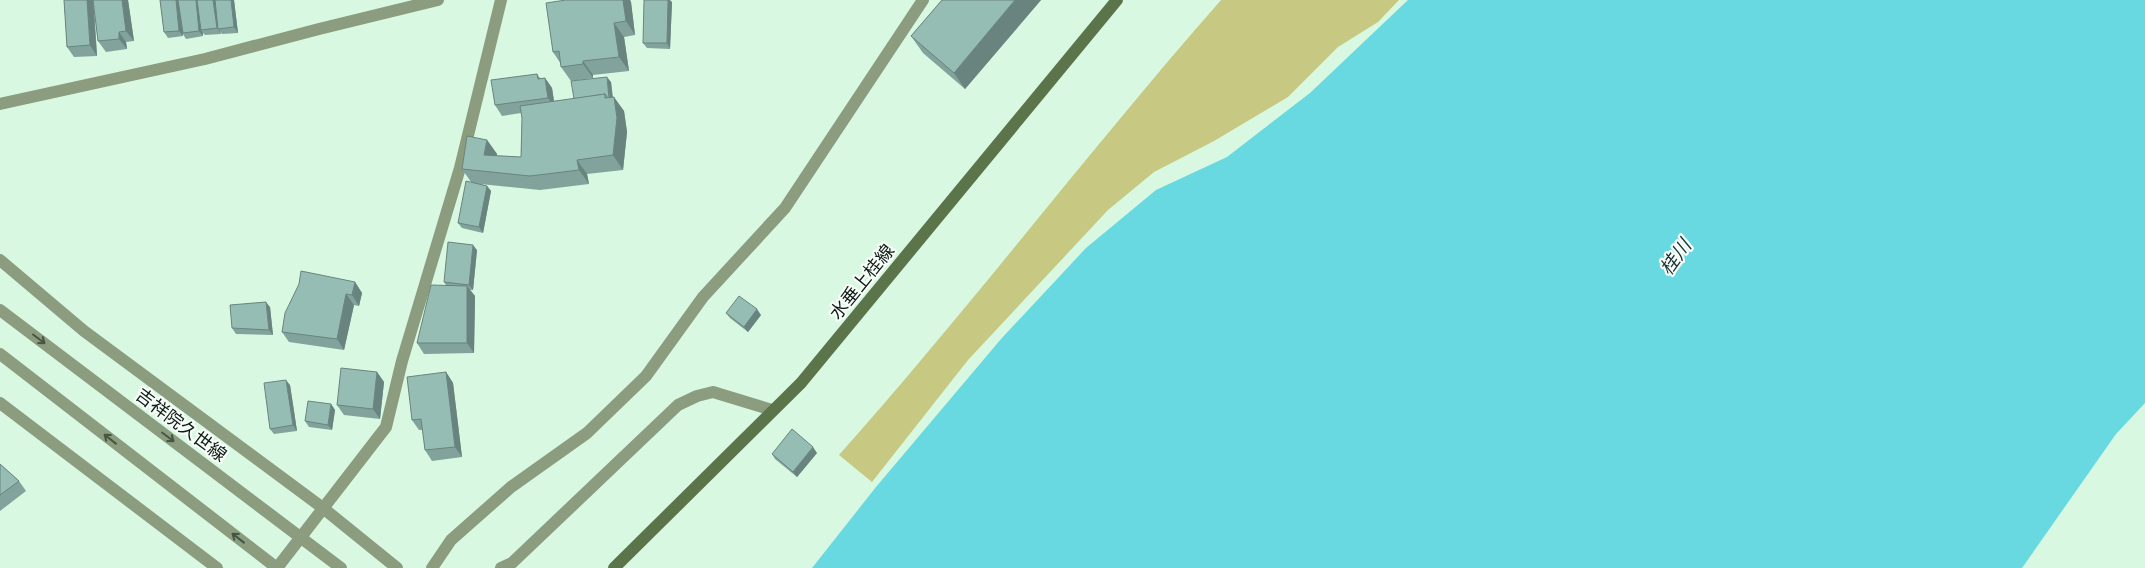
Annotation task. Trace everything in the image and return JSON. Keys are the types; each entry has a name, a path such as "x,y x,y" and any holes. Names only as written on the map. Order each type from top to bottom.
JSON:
{"main road":[{"name":"水垂上桂線","path":"614,568 801,383 1117,0"}],"street":[{"path":"0,104 205,59 438,0"},
{"path":"0,354 277,568 386,427 402,361 460,168 501,0"},
{"path":"432,568 450,540 511,487 587,433 646,376 703,298 785,208 923,0"},
{"path":"0,260 84,331 323,508 397,568"},
{"name":"吉祥院久世線","path":"0,310 341,568"},
{"path":"501,568 512,563 678,405 697,396 713,392 772,410"},
{"path":"0,403 217,568"}],"green space":[{"path":"1221,0 1399,0 1378,22 1338,47 1288,97 1214,141 1154,172 1108,210 968,360 872,482 839,455 936,342 1172,56"}],"water":[{"name":"桂川","path":"1408,0 2145,0 2145,403 2116,434 2022,568 812,568 876,487 1001,339 1086,248 1156,190 1227,157 1310,93"}],"building":[{"path":"64,0 87,0 90,45 67,47"},
{"path":"93,0 122,0 126,31 119,32 119,39 98,41"},
{"path":"160,0 176,0 179,31 164,32"},
{"path":"178,0 196,0 199,31 183,33"},
{"path":"197,0 213,0 217,28 201,30"},
{"path":"215,0 231,0 234,27 218,29"},
{"path":"566,0 623,0 626,21 614,23 619,57 583,61 583,64 561,67 559,51 553,52 546,3"},
{"path":"644,0 668,0 667,43 643,43"},
{"path":"942,0 1015,0 954,73 911,36"},
{"path":"537,74 538,79 545,78 548,98 495,105 491,80"},
{"path":"607,77 609,98 605,94 574,99 571,81"},
{"path":"605,94 605,98 614,97 617,118 613,155 577,160 579,170 530,176 462,169 467,136 487,140 484,155 521,157 522,118 520,106"},
{"path":"466,181 487,186 479,227 458,223"},
{"path":"448,242 473,245 469,285 444,282"},
{"path":"301,271 355,282 352,295 346,294 337,339 282,332 285,313 299,284"},
{"path":"431,285 467,286 467,343 417,343"},
{"path":"739,296 757,309 744,327 726,313"},
{"path":"266,302 269,330 232,328 230,305"},
{"path":"341,368 377,372 373,409 337,405"},
{"path":"446,372 455,447 425,450 421,419 412,420 407,377"},
{"path":"286,380 293,425 270,429 264,383"},
{"path":"308,401 331,404 328,425 305,421"},
{"path":"792,429 813,447 793,472 772,454"},
{"path":"0,464 19,481 0,495"}]}
